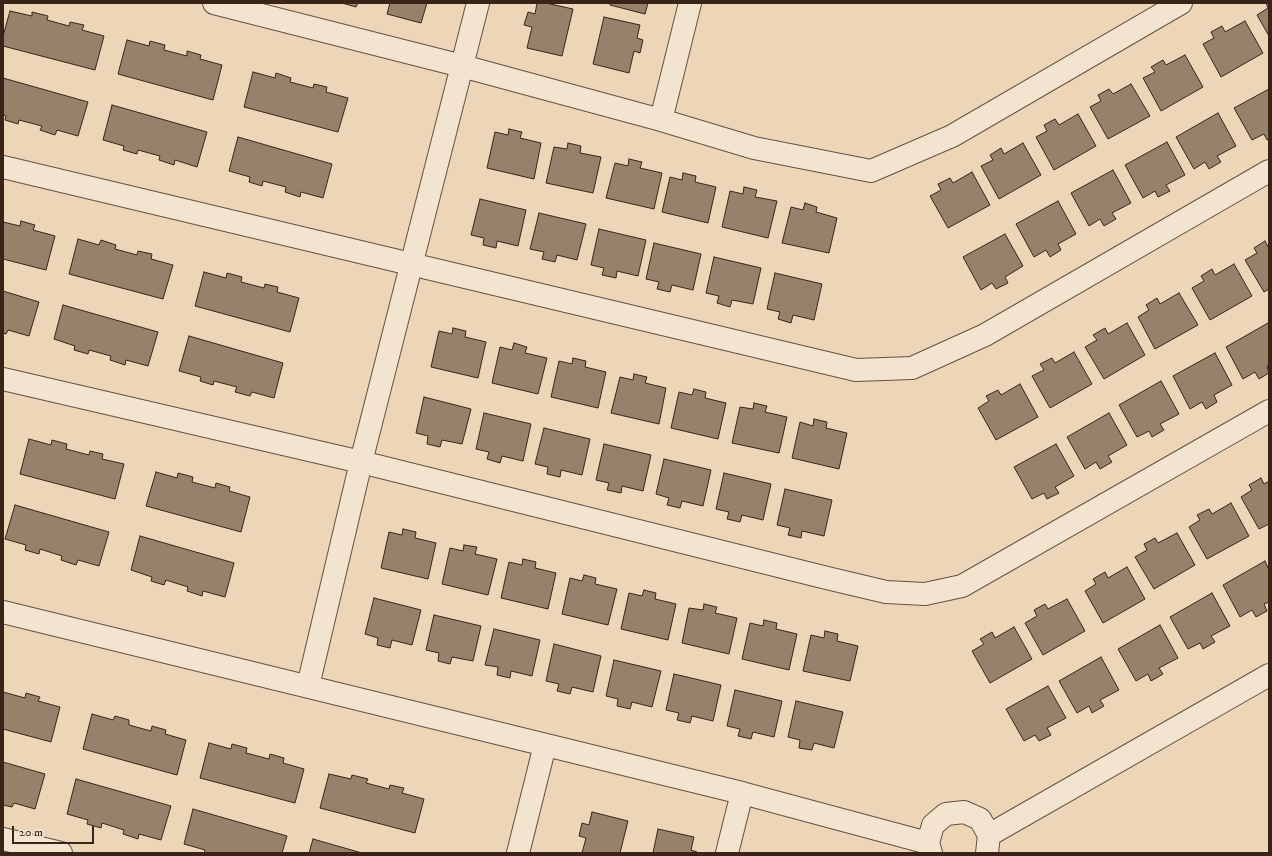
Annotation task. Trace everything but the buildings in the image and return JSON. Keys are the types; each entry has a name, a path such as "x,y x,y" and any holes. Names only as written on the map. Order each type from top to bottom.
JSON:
{"street":[{"path":"214,3 259,8 462,66 661,120 754,148 871,171 952,136 1181,3"},
{"path":"308,686 361,462 478,3"},
{"path":"661,120 690,3"},
{"path":"3,167 856,370 912,368 985,335 1269,171"},
{"path":"3,379 361,462 886,592 925,594 962,586 1269,411"},
{"path":"3,612 742,793 929,848 932,826 946,814 964,812 980,820 988,844 1269,675"},
{"path":"518,853 545,745"},
{"path":"727,853 742,793"},
{"path":"3,839 61,853"}]}
